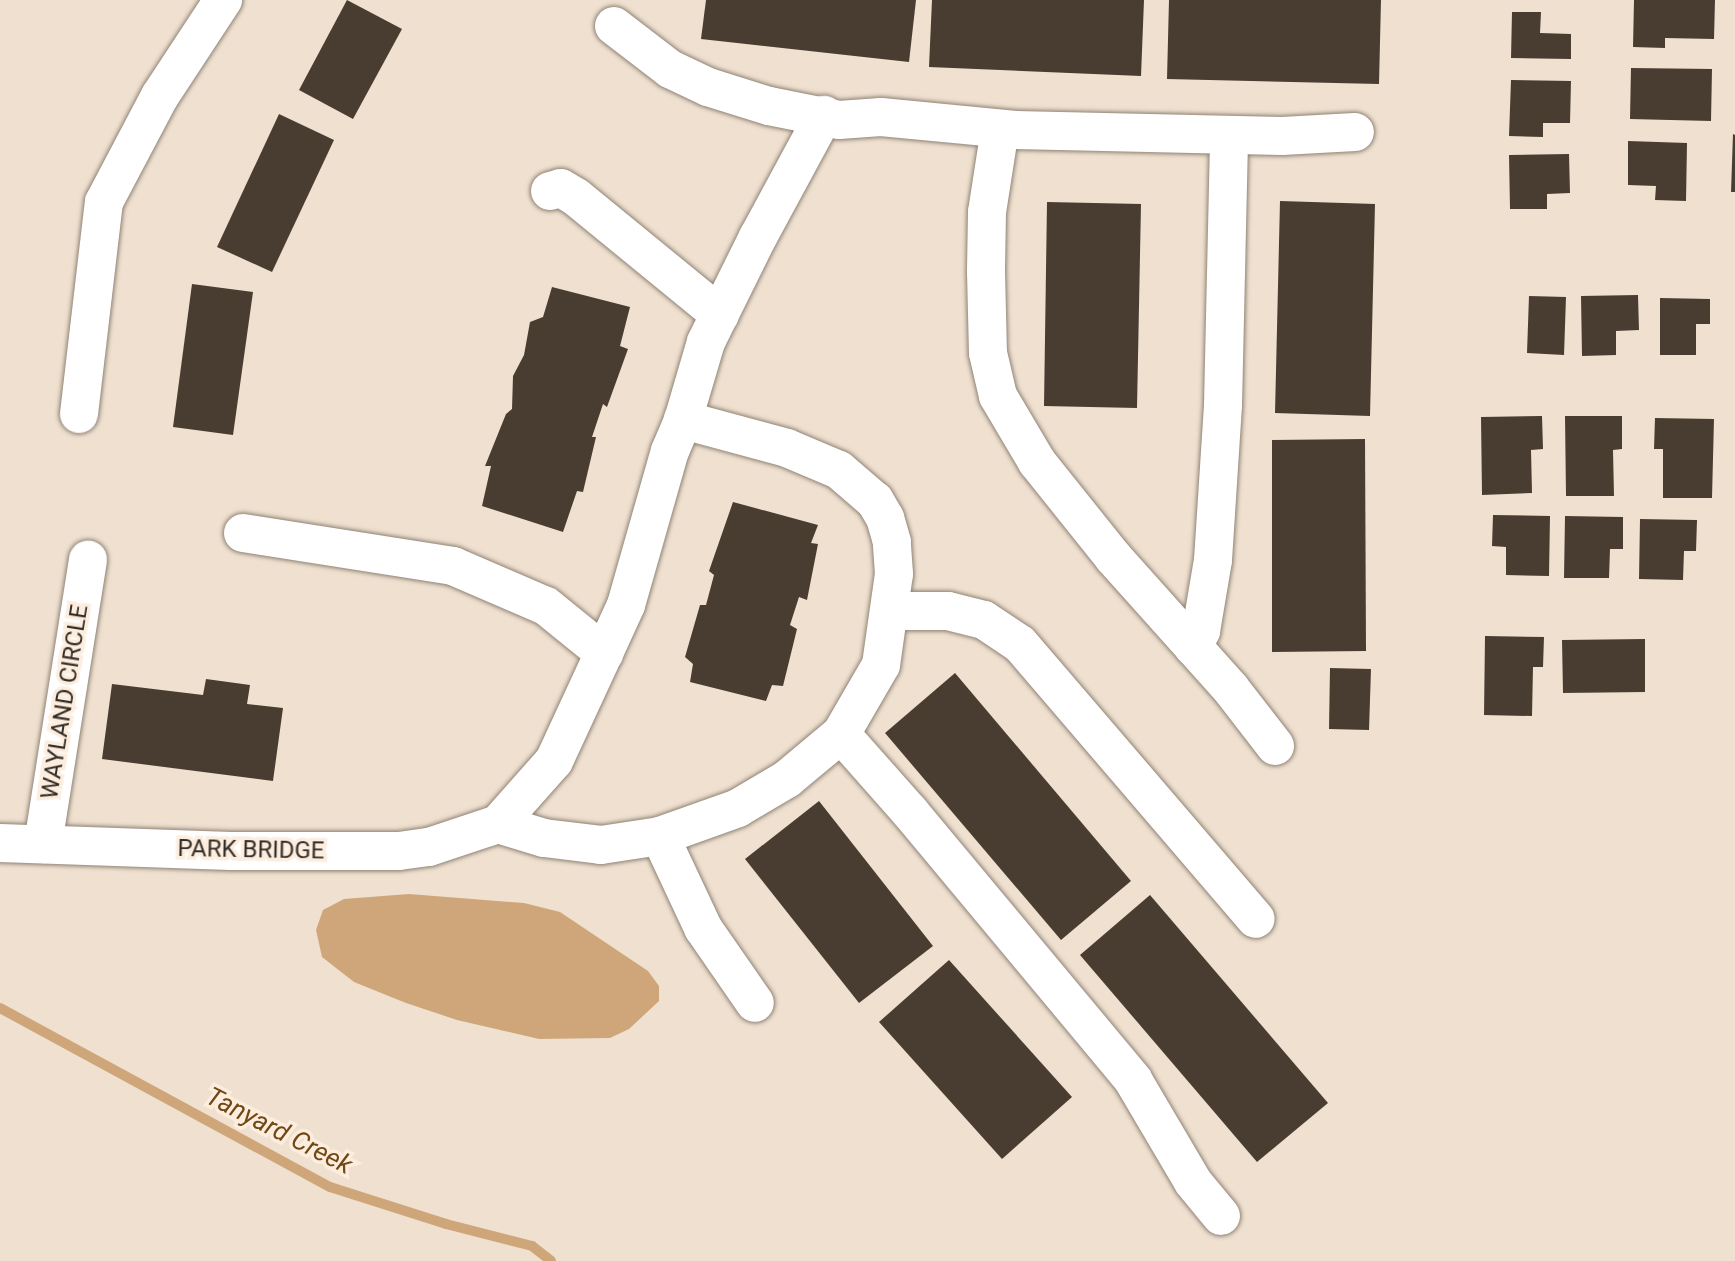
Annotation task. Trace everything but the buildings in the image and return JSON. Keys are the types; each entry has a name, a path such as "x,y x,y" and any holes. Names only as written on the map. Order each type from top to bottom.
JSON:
{"street":[{"path":"79,414 104,202 160,96 223,0"},
{"path":"614,26 670,69 708,87 769,106 839,120 881,117 1000,129 1229,135 1282,136 1355,132"},
{"path":"683,420 797,452 839,470 875,501 885,518 892,542 894,574 881,665 841,734 787,779 738,808 660,836 601,845 544,838 498,824 554,761 604,653 626,605 670,451 683,420 706,342 824,116"},
{"path":"1000,129 987,212 986,272 988,353 998,396 1037,462 1113,557 1231,689 1275,746"},
{"path":"1193,647 1201,631 1213,560 1223,405 1229,135"},
{"path":"550,191 561,188 576,197 720,315"},
{"path":"243,533 453,565 546,606 604,653"},
{"name":"WAYLAND CIRCLE","path":"43,844 88,560"},
{"path":"890,611 948,611 984,620 1020,645 1256,919"},
{"path":"841,734 910,812 1133,1080 1192,1182 1221,1216"},
{"name":"PARK BRIDGE","path":"0,843 232,851 399,851 429,847 498,824"},
{"path":"660,836 703,928 755,1003"}],"shaded area":[{"path":"409,894 524,903 560,912 648,971 659,986 659,1001 629,1029 610,1038 539,1039 457,1020 406,1003 354,982 322,957 316,930 323,910 344,899"}],"waterway":[{"name":"Tanyard Creek","path":"0,1008 330,1187 446,1224 532,1246 551,1261"}]}
